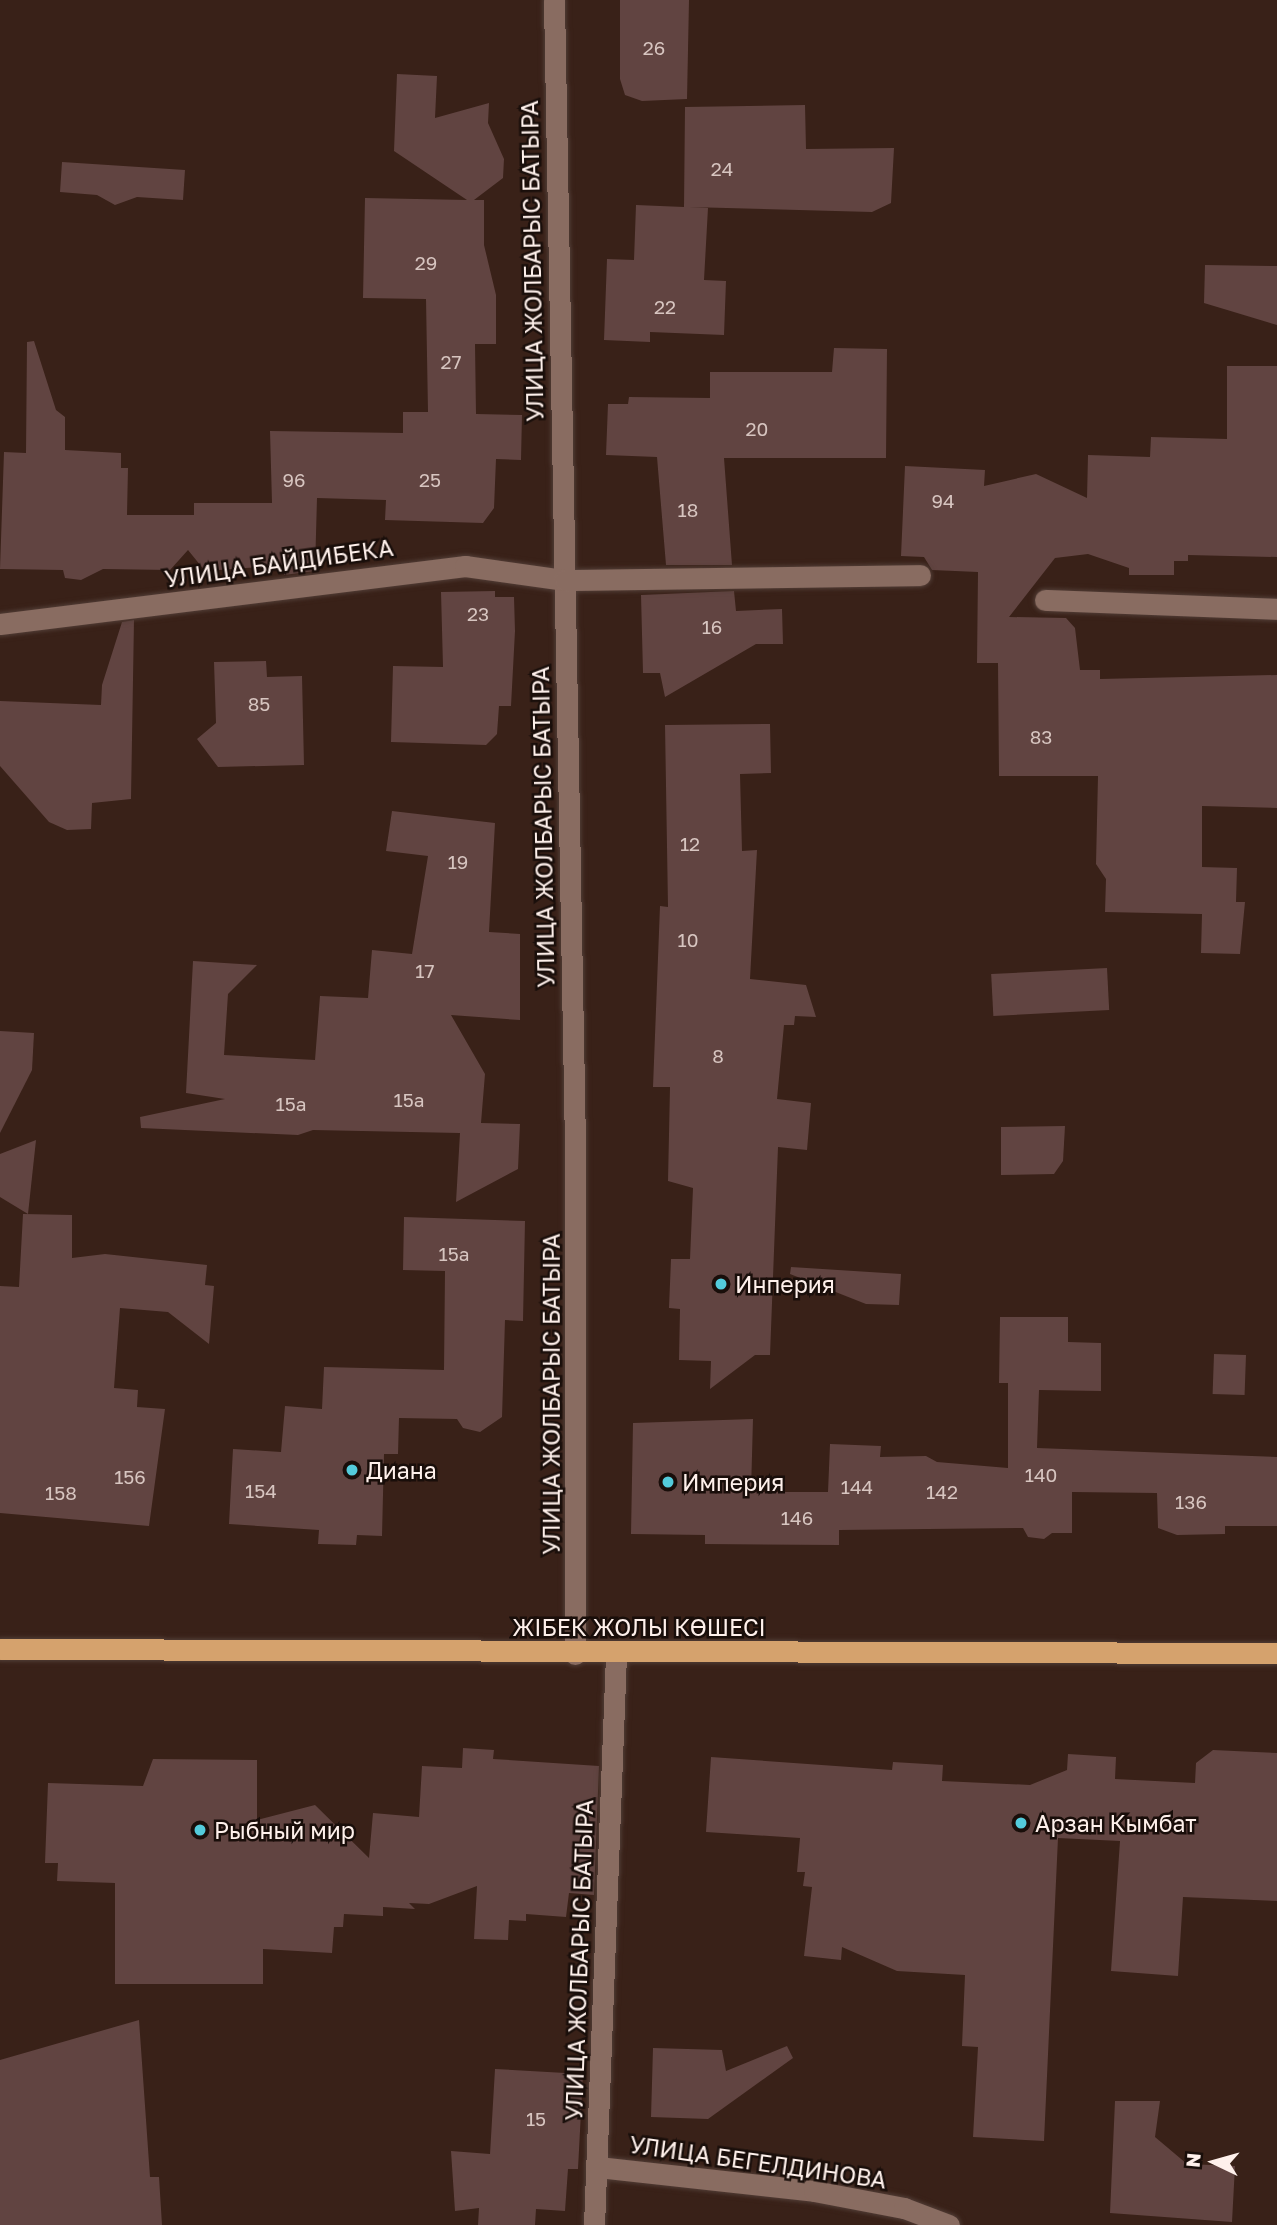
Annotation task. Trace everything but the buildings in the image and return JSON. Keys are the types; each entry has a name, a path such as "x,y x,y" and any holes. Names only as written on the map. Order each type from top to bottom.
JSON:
{"highway":[{"name":"ЖІБЕК ЖОЛЫ КӨШЕСІ","path":"0,1649 575,1654 1277,1653"}],"street":[{"name":"УЛИЦА ЖОЛБАРЫС БАТЫРА","path":"554,0 575,1141 575,1654"},
{"name":"УЛИЦА БАЙДИБЕКА","path":"0,624 465,566 565,580 919,575"},
{"path":"1045,600 1277,609"},
{"name":"УЛИЦА ЖОЛБАРЫС БАТЫРА","path":"594,2225 616,1654"},
{"name":"УЛИЦА БЕГЕЛДИНОВА","path":"598,2168 814,2191 904,2208 950,2225"}],"place":[{"name":"Инперия","path":"721,1284"},
{"name":"Диана","path":"352,1470"},
{"name":"Империя","path":"668,1482"},
{"name":"Арзан Кымбат","path":"1021,1823"},
{"name":"Рыбный мир","path":"200,1830"}]}
